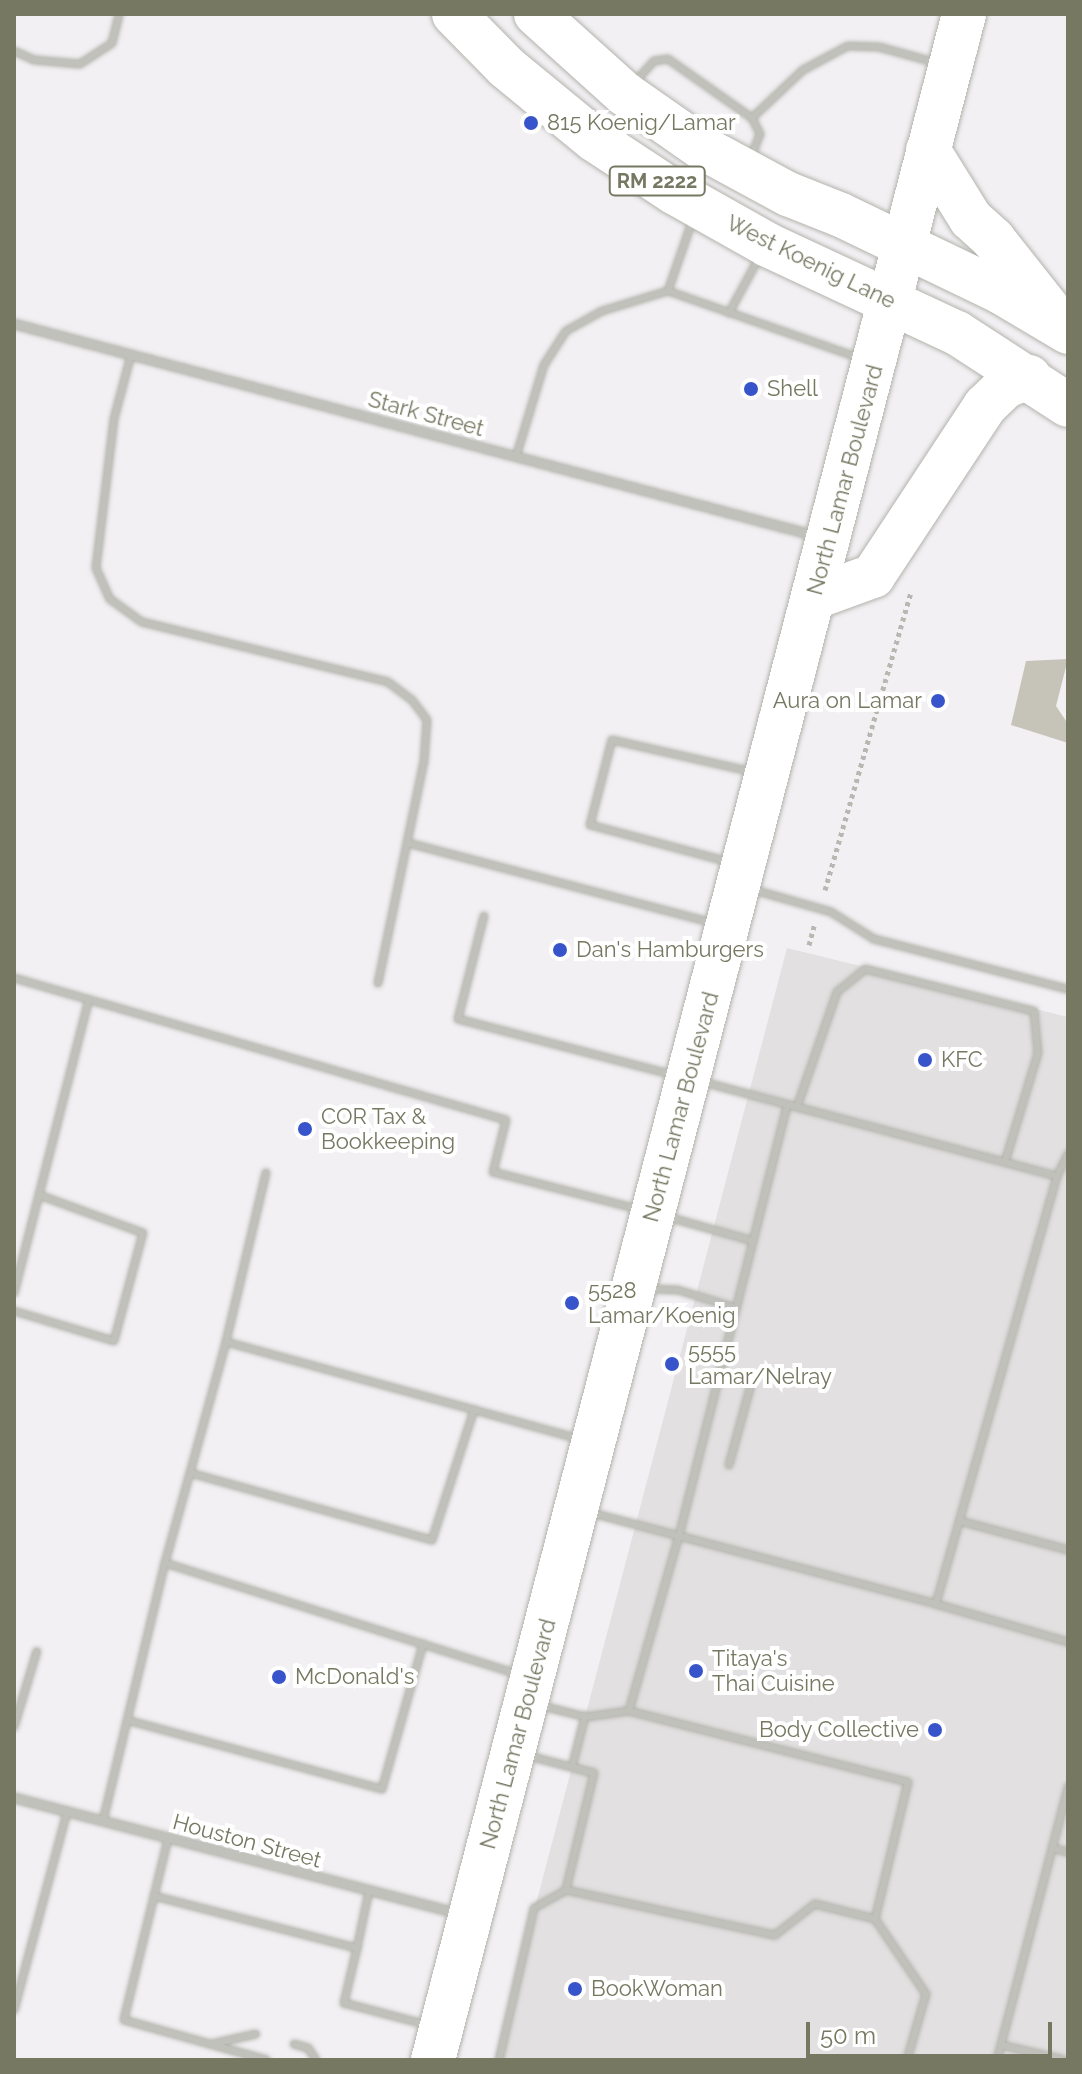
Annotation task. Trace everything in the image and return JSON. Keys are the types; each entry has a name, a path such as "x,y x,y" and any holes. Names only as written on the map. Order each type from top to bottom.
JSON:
{"main road":[{"name":"West Koenig Lane","path":"454,14 506,67 595,140 768,245 957,333 1068,405"},
{"name":"RM 2222","path":"536,14 625,94 701,147 788,194 1001,292 1067,332"},
{"name":"North Lamar Boulevard","path":"438,2044 964,14"},
{"path":"928,150 971,219 993,239 1067,332"},
{"path":"815,597 873,576 985,406 1006,386 1029,377"}],"street":[{"name":"Stark Street","path":"14,324 828,539"},
{"name":"Houston Street","path":"14,1798 471,1917"}],"lane":[{"path":"14,51 34,60 80,64 112,43 119,14"},
{"path":"752,118 803,70 848,46 879,47 950,66"},
{"path":"625,94 654,61 668,59 752,118 760,134 746,171"},
{"path":"668,291 680,250 700,206"},
{"path":"729,313 768,245"},
{"path":"516,457 544,365 566,331 602,311 668,291 875,364"},
{"path":"131,355 114,419 96,568 110,599 142,622 388,682 412,700 427,720 424,761 378,983"},
{"path":"737,893 590,825 604,768 612,740 768,775"},
{"path":"408,843 737,893 819,909 874,939 1068,989"},
{"path":"484,916 458,1019 1057,1176"},
{"path":"797,1107 837,992 865,969 1034,1011 1038,1053 1005,1162"},
{"path":"14,978 506,1120 493,1172 753,1241"},
{"path":"14,1293 89,999"},
{"path":"629,1711 679,1536 787,1105"},
{"path":"936,1604 1057,1176 1068,1154"},
{"path":"103,1821 130,1721 165,1563 226,1342 266,1173"},
{"path":"14,1311 114,1341 143,1233 39,1195"},
{"path":"634,1289 678,1290 736,1308"},
{"path":"226,1342 594,1443"},
{"path":"729,1465 753,1377"},
{"path":"190,1473 432,1540 474,1410"},
{"path":"577,1509 1068,1642"},
{"path":"960,1521 1068,1550"},
{"path":"165,1563 423,1644 585,1716 629,1711 908,1782 875,1919"},
{"path":"130,1721 382,1789 423,1644"},
{"path":"14,1727 37,1651"},
{"path":"572,1767 585,1716"},
{"path":"514,1753 594,1773 566,1890"},
{"path":"997,2060 1068,1787"},
{"path":"14,2010 67,1812"},
{"path":"168,1839 124,2020 267,2060"},
{"path":"1052,1848 1068,1852"},
{"path":"499,2060 534,1908 566,1890 775,1935 815,1904 875,1919 926,1994 907,2060"},
{"path":"369,1891 344,2003 438,2044"},
{"path":"154,1896 357,1948"},
{"path":"212,2044 256,2034"},
{"path":"294,2044 308,2048 316,2060"},
{"path":"1001,2045 1064,2060"}],"path":[{"path":"809,945 915,577"}],"shaded area":[{"path":"1068,659 1056,706 1068,724 1068,743 1011,725 1026,661"},
{"path":"787,948 1068,1017 1068,2060 495,2060"}],"place":[{"name":"815 Koenig/Lamar","path":"531,123"},
{"name":"Shell","path":"751,389"},
{"name":"Aura on Lamar","path":"938,701"},
{"name":"Dan's Hamburgers","path":"560,950"},
{"name":"KFC","path":"925,1060"},
{"name":"COR Tax & Bookkeeping","path":"305,1129"},
{"name":"5528 Lamar/Koenig","path":"572,1303"},
{"name":"5555 Lamar/Nelray","path":"672,1364"},
{"name":"Titaya's Thai Cuisine","path":"696,1671"},
{"name":"McDonald's","path":"279,1677"},
{"name":"Body Collective","path":"935,1730"},
{"name":"BookWoman","path":"575,1989"}]}
